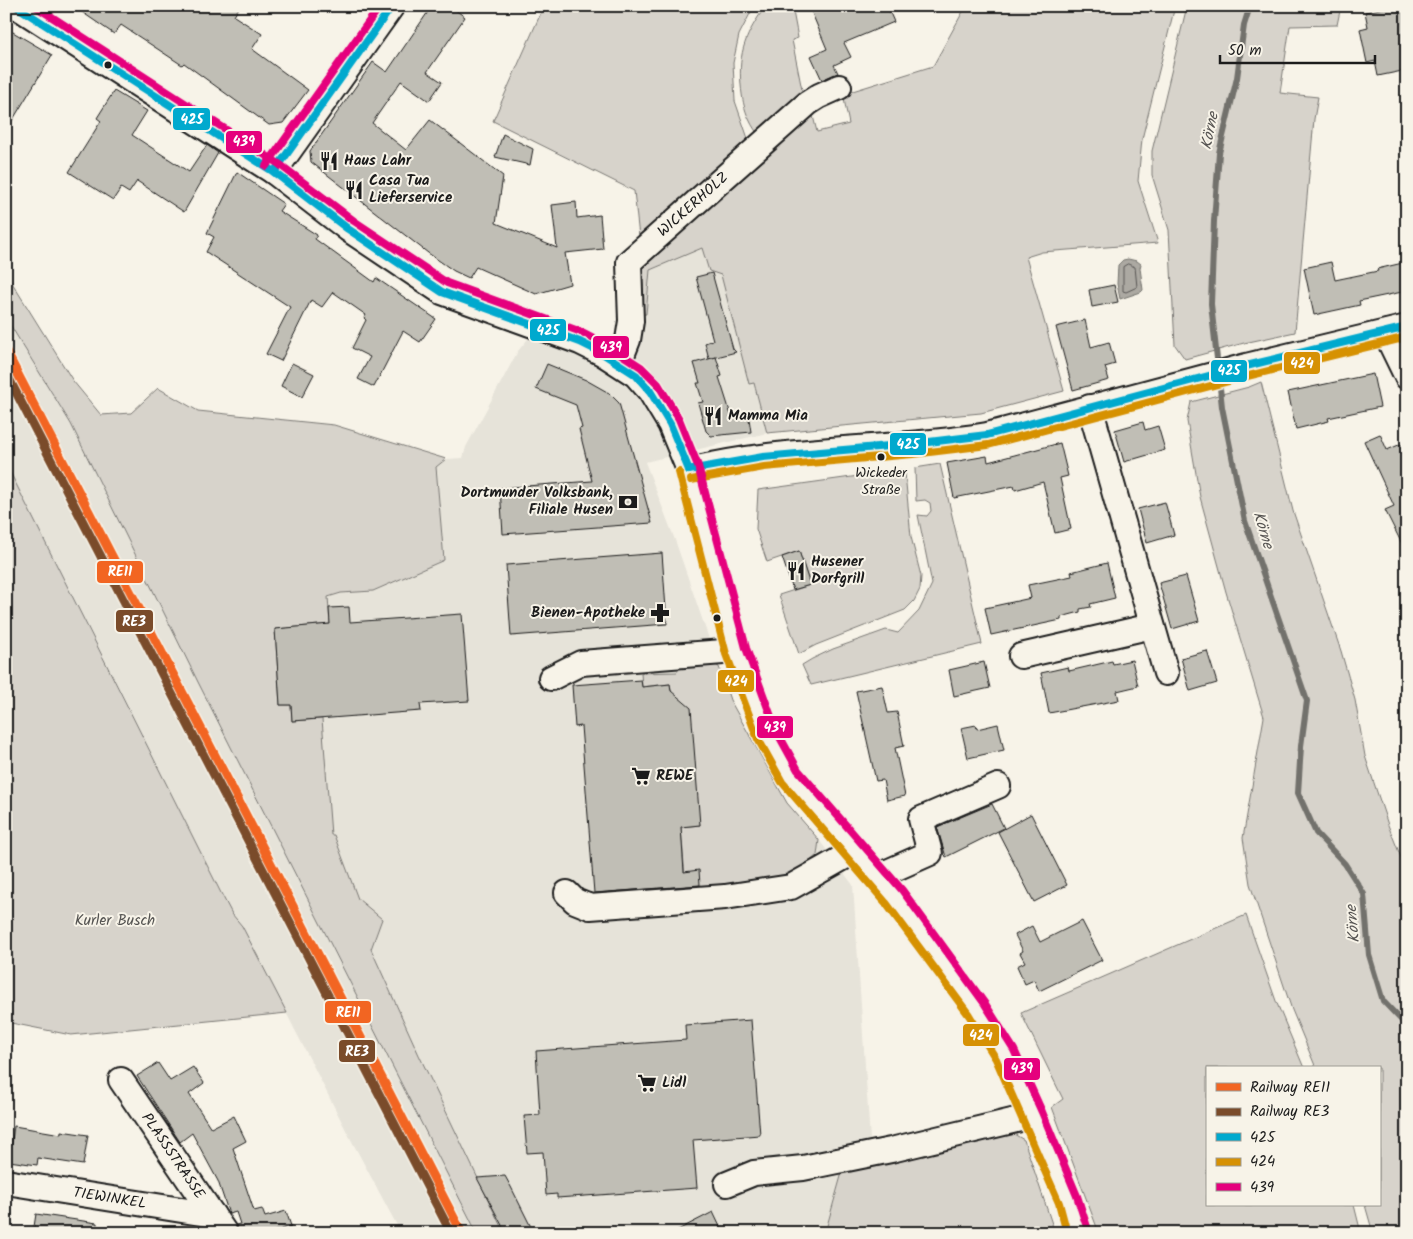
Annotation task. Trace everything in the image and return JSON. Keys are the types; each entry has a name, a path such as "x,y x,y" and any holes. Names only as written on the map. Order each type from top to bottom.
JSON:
{"street":[{"path":"16,6 274,172 348,229 442,292 580,342 619,363 636,375 650,391 670,424 689,470 736,651 767,734 790,776 806,797 855,851 942,960 977,1008 1005,1054 1033,1116 1068,1200 1078,1233"},
{"path":"274,172 392,6"},
{"name":"WICKERHOLZ","path":"619,363 628,340 631,321 629,262 808,103 839,87"},
{"path":"689,470 732,460 809,450 950,441 987,435 1246,366 1397,330"},
{"path":"1397,330 1390,342 1407,377"},
{"path":"1090,407 1166,673"},
{"path":"1021,656 1152,626"},
{"path":"551,678 581,663 736,651"},
{"path":"876,877 930,853 921,820 998,786"},
{"path":"567,893 576,901 590,907 756,894 791,887 855,851"},
{"name":"PLASSSTRASSE","path":"121,1080 219,1224"},
{"path":"727,1184 754,1173 803,1168 891,1150 1033,1116"},
{"name":"TIEWINKEL","path":"6,1182 219,1224"}],"shaded area":[{"path":"713,242 767,433 645,462 675,540 730,700 787,803 819,840 853,885 870,1140 843,1169 825,1233 504,1233 371,949 217,637 341,593 373,591 444,560 436,466 446,459 463,458 466,447 518,351 536,329 619,365 632,316 646,314 650,270"},
{"path":"6,318 71,424 198,682 477,1233 401,1233 347,1132 242,926 232,914 6,464"}],"green space":[{"path":"544,6 754,6 739,35 733,63 735,101 752,150 640,246 634,191 493,121"},
{"path":"766,6 792,6 798,38 792,40 804,100 761,139 746,111 740,73 745,43 753,25"},
{"path":"966,6 1175,6 1142,139 1138,181 1158,243 1042,252 1026,257 1064,391 981,413 767,433 754,383 749,384 721,275 709,271 702,248 650,270 646,314 632,316 631,265 811,108 817,132 849,124 843,94 933,66"},
{"path":"1187,6 1341,6 1337,25 1290,26 1280,93 1318,97 1314,119 1295,332 1185,359 1175,345 1169,230 1152,175 1152,151"},
{"path":"6,273 73,381 101,415 131,413 158,388 198,411 334,425 446,459 436,467 444,560 373,591 341,593 328,597 330,624 275,629 280,705 291,705 292,721 322,719 331,835 334,835 358,899 382,919 371,949 504,1233 477,1233 198,682 71,424 6,318"},
{"path":"1261,382 1293,511 1341,651 1355,700 1365,756 1388,825 1407,872 1407,1233 1373,1233 1365,1206 1380,1206 1380,1066 1315,1066 1292,1010 1250,884 1243,838 1264,717 1226,592 1200,497 1187,421 1191,402 1249,387"},
{"name":"Kurler Busch","path":"6,464 221,893 232,914 242,926 287,1013 71,1035 6,1022"},
{"path":"940,464 982,644 811,685 802,665 833,649 886,630 898,633 919,611 932,584 918,515 927,516 931,511 930,503 925,500 916,501 915,468"},
{"path":"902,470 905,473 911,537 921,576 920,589 914,601 905,610 816,645 799,654 779,595 810,585 799,551 767,562 756,529 758,490"},
{"path":"704,659 719,667 730,700 787,803 819,840 817,855 799,871 766,883 686,890 681,827 700,825 670,684 642,687 641,673 677,672 684,662"},
{"path":"1246,915 1276,1001 1303,1066 1206,1066 1206,1206 1354,1206 1361,1233 1099,1233 1052,1107 1063,1099 1021,1013"},
{"path":"1007,1130 1024,1140 1055,1233 825,1233 843,1169"}],"water":[{"path":"1128,259 1141,264 1143,290 1120,299 1117,284 1118,265 1123,260"}],"building":[{"path":"73,6 240,6 234,16 262,34 252,49 308,90 283,123 269,125 184,63 182,65 121,25 114,34"},
{"path":"432,6 450,6 465,17 427,72 442,82 429,101 401,81 372,123 406,150 430,120 503,176 496,223 557,248 552,205 576,202 577,218 600,215 603,249 565,253 570,284 536,294 476,267 469,278 454,271 311,162 310,151 373,62 387,72"},
{"path":"809,6 887,6 894,22 844,43 851,57 834,65 838,73 822,80 811,56 827,49"},
{"path":"1395,6 1407,6 1407,70 1378,76 1375,61 1367,63 1360,29 1368,27 1365,12"},
{"path":"6,28 52,55 6,131"},
{"path":"114,91 147,111 132,135 189,172 207,145 218,153 184,212 137,181 129,193 121,188 113,200 69,172 101,121 97,118"},
{"path":"503,134 533,149 530,165 495,157"},
{"path":"237,172 284,204 279,211 317,235 315,239 374,282 376,278 436,319 420,342 403,331 374,387 358,379 370,357 352,348 366,320 364,318 366,315 333,292 322,307 311,300 281,361 266,354 290,307 206,252 214,237 207,233"},
{"path":"1331,262 1335,280 1378,271 1377,269 1407,262 1407,291 1359,301 1360,305 1314,315 1304,268"},
{"path":"712,273 733,349 736,352 709,359 705,343 713,340 696,277"},
{"path":"1114,285 1118,302 1092,307 1089,290"},
{"path":"1085,320 1091,347 1109,342 1115,364 1105,367 1109,380 1073,390 1056,327"},
{"path":"716,357 722,376 719,377 731,415 748,412 751,432 711,436 706,431 698,403 703,402 697,383 700,383 694,363"},
{"path":"292,363 314,374 302,397 281,386"},
{"path":"547,364 586,380 609,393 619,403 652,523 503,534 500,488 592,481 579,429 582,428 576,405 536,389"},
{"path":"1373,374 1380,407 1328,418 1329,421 1296,429 1288,392"},
{"path":"1143,422 1145,430 1158,426 1165,450 1124,462 1115,430"},
{"path":"1380,434 1387,450 1401,444 1407,456 1407,482 1403,484 1407,493 1407,554 1385,510 1394,506 1364,441"},
{"path":"1060,443 1068,476 1060,478 1071,529 1055,533 1043,482 1015,490 1014,486 954,498 947,463 987,456 988,462"},
{"path":"1165,502 1174,535 1147,543 1138,509"},
{"name":"Husener Dorfgrill","path":"799,551 810,585 793,590 782,557"},
{"path":"662,553 667,624 511,636 506,565"},
{"path":"1107,563 1115,598 1090,604 1091,607 1080,609 1080,612 1061,617 1061,620 991,635 985,608 1031,598 1028,585 1072,576 1071,572"},
{"path":"1186,576 1199,621 1172,629 1159,583"},
{"path":"349,607 350,622 462,614 469,701 420,704 421,711 292,721 291,705 280,705 275,629 330,624 329,608"},
{"path":"1207,651 1217,683 1190,691 1181,658"},
{"path":"1132,660 1138,686 1117,691 1119,700 1049,713 1041,673 1068,667 1069,671 1112,661 1113,664"},
{"path":"984,662 990,688 954,696 949,670"},
{"name":"REWE","path":"641,680 642,687 670,684 671,691 691,708 700,825 681,827 684,872 699,870 700,885 594,893 581,726 575,727 572,685"},
{"path":"882,686 888,713 897,712 904,746 895,748 905,796 887,800 883,780 876,781 856,691"},
{"path":"998,724 1004,750 968,758 961,728 976,725 977,729"},
{"path":"992,804 1004,828 946,857 937,827"},
{"path":"1031,814 1067,885 1034,902 998,832"},
{"path":"1082,921 1102,960 1039,991 1034,980 1025,984 1017,966 1025,962 1020,953 1023,951 1015,935 1032,926 1040,942"},
{"name":"Lidl","path":"751,1020 760,1135 693,1140 697,1188 557,1198 557,1194 546,1195 543,1152 527,1153 524,1116 540,1115 536,1051 686,1040 685,1025"},
{"path":"158,1063 170,1081 193,1067 204,1083 189,1094 211,1128 234,1116 246,1141 233,1148 254,1211 262,1209 265,1217 286,1211 291,1226 269,1233 239,1233 236,1225 240,1224 236,1212 229,1214 218,1181 192,1133 180,1142 137,1076"},
{"path":"14,1126 61,1134 61,1131 88,1135 83,1165 38,1158 37,1165 9,1161"},
{"path":"505,1176 534,1233 506,1233 477,1178"},
{"path":"713,1212 723,1233 672,1233"},
{"path":"36,1214 97,1223 97,1233 33,1233"}],"waterway":[{"name":"Körne","path":"1218,368 1211,304 1219,153 1237,78 1244,25 1250,6"},
{"name":"Körne","path":"1219,378 1222,407 1245,521 1307,701 1301,746 1298,793 1316,833 1345,864 1364,894 1369,955 1383,1001 1407,1026"}],"rail line":[{"name":"RE11","path":"6,351 462,1233"},
{"name":"RE3","path":"6,373 451,1233"}],"transit line":[{"name":"425","path":"16,6 274,172 348,229 442,292 580,342 602,353 636,375 650,391 670,424 689,470"},
{"name":"439","path":"35,6 279,164 354,221 447,283 584,333 641,367 658,384 679,419 698,466 746,648 776,730 798,770 902,890 985,1004 1014,1050 1077,1196 1088,1230"},
{"name":"439","path":"266,166 380,6"},
{"name":"425","path":"274,172 392,6"},
{"name":"425","path":"689,470 763,457 912,444 987,435 1246,366 1407,327"},
{"name":"424","path":"691,480 764,467 913,454 988,445 1248,376 1407,337"},
{"name":"424","path":"679,472 726,654 758,739 782,782 886,903 969,1015 996,1059 1059,1203 1067,1233"}],"place":[{"name":"Haus Lahr","path":"329,161"},
{"name":"Casa Tua Lieferservice","path":"354,190"},
{"name":"Mamma Mia","path":"713,416"},
{"name":"Wickeder Straße","path":"881,457"},
{"name":"Dortmunder Volksbank, Filiale Husen","path":"628,502"},
{"name":"Husener Dorfgrill","path":"796,571"},
{"name":"Bienen-Apotheke","path":"660,613"},
{"name":"REWE","path":"641,776"},
{"name":"Lidl","path":"647,1083"}]}
